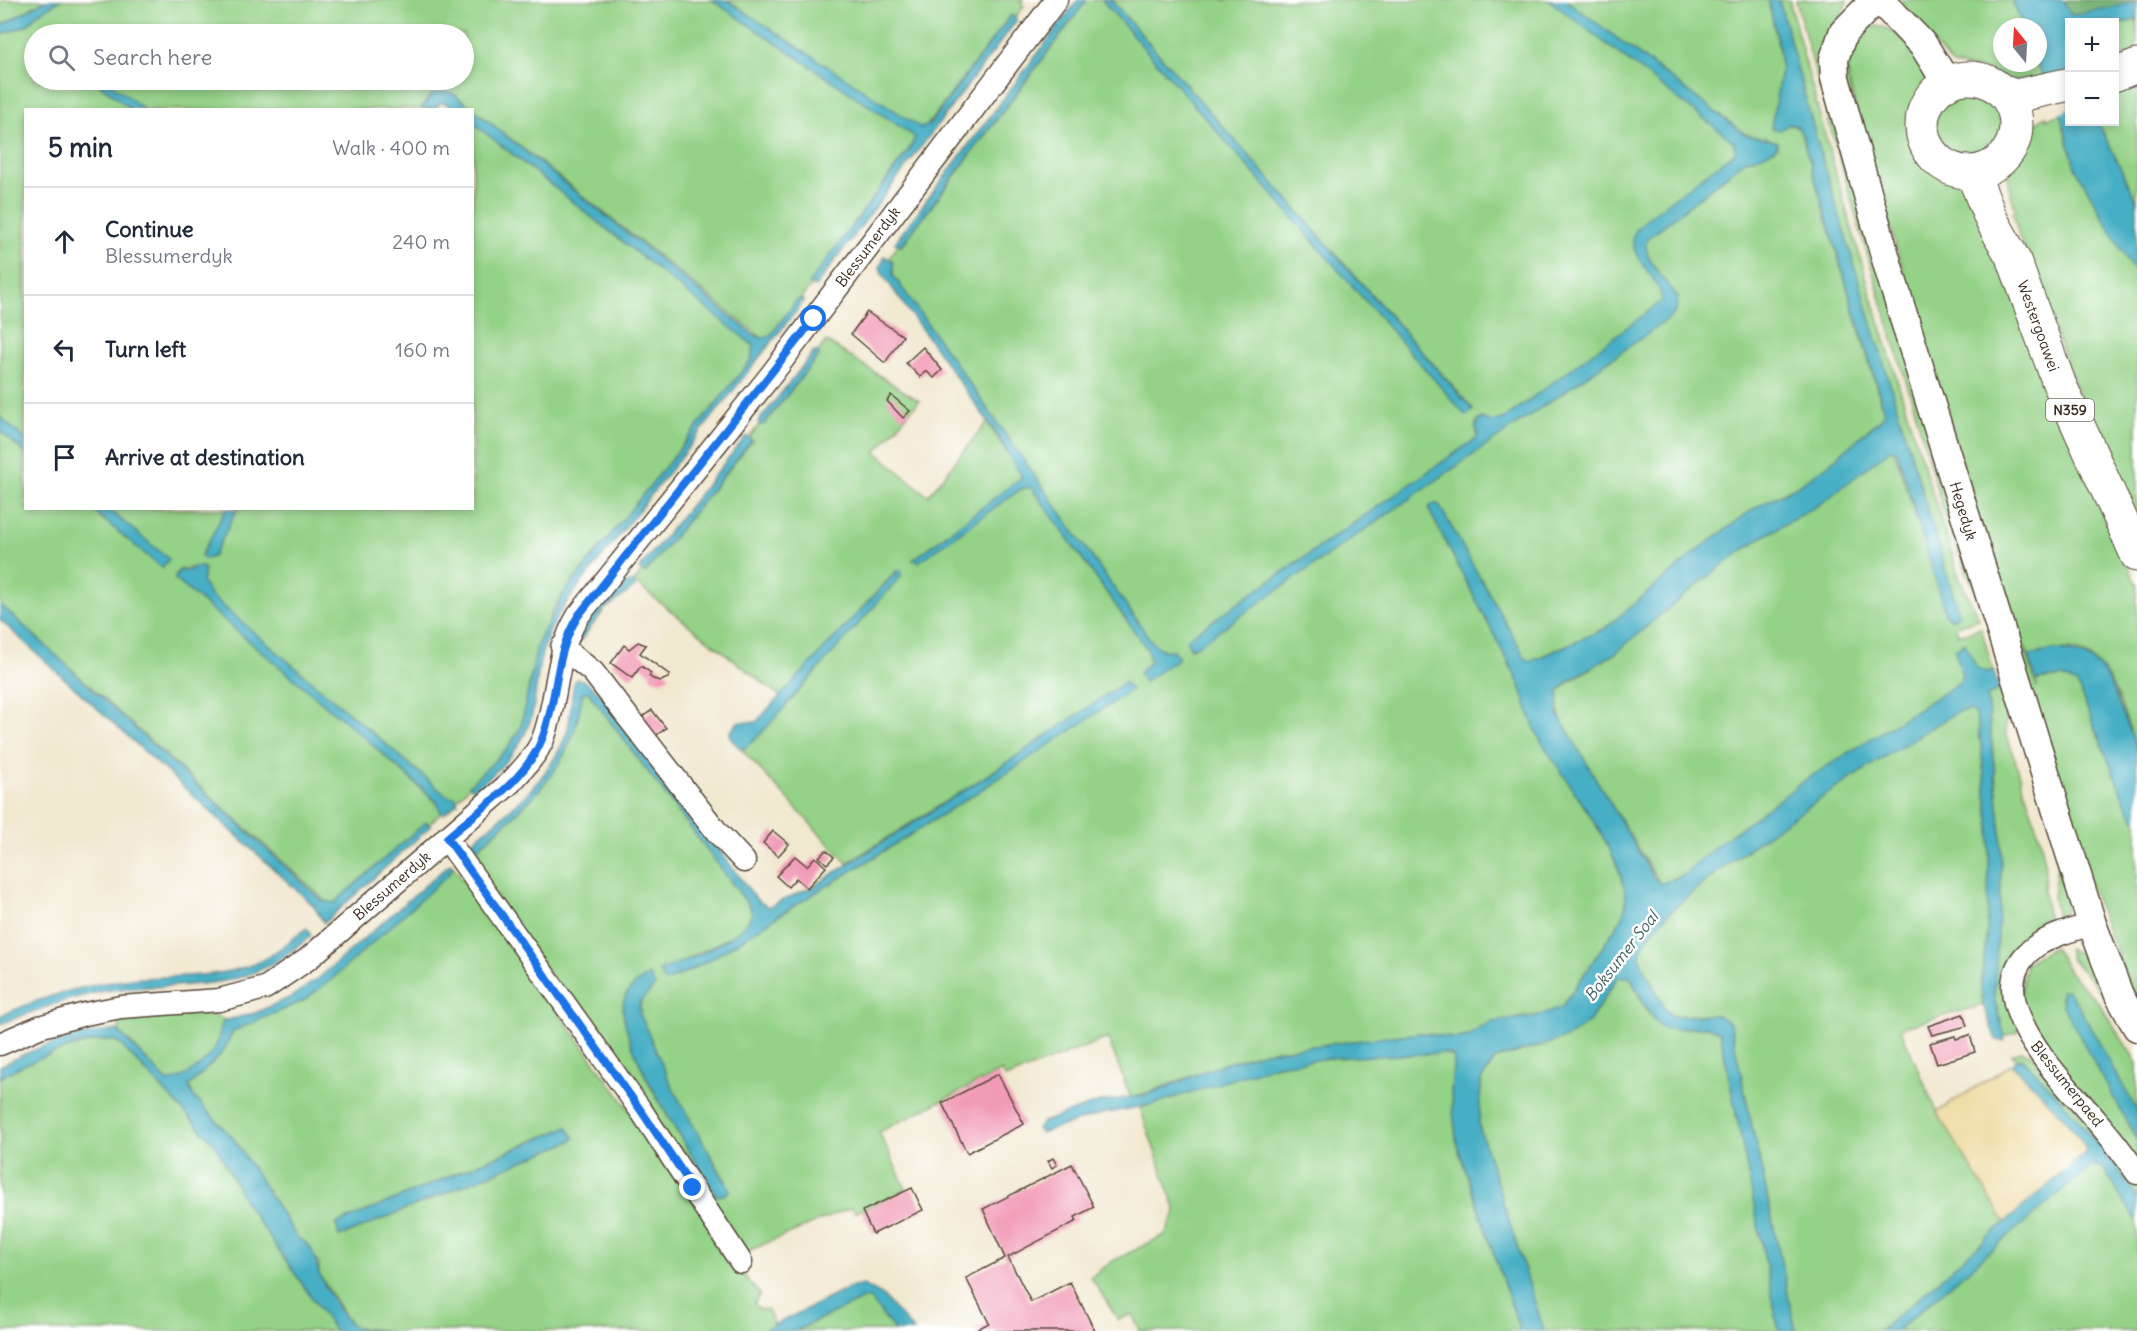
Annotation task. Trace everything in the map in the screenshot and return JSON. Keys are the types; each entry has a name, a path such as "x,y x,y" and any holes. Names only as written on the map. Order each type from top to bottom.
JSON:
{"highway":[{"path":"2119,73 2137,66"},
{"path":"2004,92 2014,108 2016,127 2014,139 2001,160 1979,171 1955,170 1939,160 1927,147 1922,123 1926,105 1937,90 1947,83 1970,77 1983,79 2015,96 2050,99"},
{"path":"2016,127 2023,119 2065,88"},
{"name":"Westergoawei","path":"2001,160 1998,172 2008,213 2014,260"},
{"name":"Westergoawei","path":"1967,172 1975,179 1991,219 2014,260 2059,383 2113,507 2137,555"}],"main road":[{"name":"Hegedyk","path":"1875,0 1843,33 1836,48 1833,69 1840,100 1900,306 2092,924 2119,995 2137,1027"},
{"path":"1881,0 1924,46 1947,83"}],"street":[{"name":"Blessumerdyk","path":"0,1044 39,1027 85,1014 142,1005 219,1000 265,988 308,959 510,783 536,752 548,721 562,647 568,632 589,601 771,375 1056,0"},
{"path":"562,647 593,672 717,832 744,861"},
{"path":"447,838 642,1112 741,1262"},
{"name":"Blessumerpaed","path":"2092,924 2055,936 2035,947 2020,965 2014,987 2015,997 2023,1024 2038,1053 2097,1120 2137,1173"}],"green space":[{"path":"4,0 46,0 0,26 0,2"},
{"path":"61,0 712,0 914,134 915,141 810,283 812,285 769,337 762,338 454,94 434,95 422,108 141,108 119,90 474,90 474,24 29,24 37,14"},
{"path":"727,0 1023,0 1021,3 1024,6 1015,18 1011,15 925,128 917,127"},
{"path":"1087,0 1102,0 1466,415 1473,409 1111,0 1549,0 1734,142 1736,152 1636,229 1662,295 1662,301 1658,306 1505,418 1493,422 1481,418 1476,422 1477,438 1189,637 1187,641 1192,648 1669,319 1678,297 1651,262 1646,247 1647,239 1746,160 1774,150 1766,138 1755,139 1745,134 1566,0 1768,0 1779,48 1781,70 1771,128 1791,125 1801,132 1884,413 1828,465 1604,629 1530,661 1526,659 1439,505 1428,508 1518,681 1539,737 1592,817 1616,862 1623,883 1626,904 1621,920 1562,1007 1546,1014 1518,1018 1465,1037 1454,1038 1420,1033 1265,1052 1221,1065 1131,1099 1108,1038 1005,1078 1001,1071 879,1132 906,1189 855,1213 852,1207 741,1254 468,855 525,805 549,778 559,764 574,732 582,693 588,692 750,907 752,913 740,930 689,958 665,982 718,955 927,824 1130,690 1125,683 999,768 847,863 742,750 758,737 901,576 896,571 781,697 634,582 642,571 645,573 752,441 749,438 759,425 764,424 819,355 818,352 826,341 919,401 876,452 928,496 987,422 1021,473 1021,479 913,560 1021,489 1031,487 1147,649 1150,662 1139,673 1168,651 1157,647 1152,642 893,275 893,262 889,258 898,245 902,246","holes":["649,976 640,1007 644,1030 674,1090 726,1181 729,1189 727,1193 717,1196 662,1108 630,1037 623,1012"]},
{"path":"1779,0 1789,0 1828,146 1892,363 1960,579 1979,619 1956,626 1958,635 1981,628 1993,670 1988,672 1977,668 1969,651 1960,665 1962,676 1959,683 1716,846 1684,875 1660,884 1562,724 1556,701 1559,691 1570,681 1616,653 1724,564 1761,538 1822,503 1887,451 1894,449 1949,619 1959,614 1817,141"},
{"path":"1796,0 1847,0 1844,11 1835,25 1979,597 1957,551 1941,502 1837,152"},
{"path":"1894,0 2012,0 2019,18 1993,18 1993,72 2041,72 2044,79 2007,81 1990,71 1953,65"},
{"path":"2068,0 2137,0 2137,2 2071,16 2063,2"},
{"path":"2137,19 2137,52 2119,57 2119,24"},
{"path":"24,26 24,90 107,90 130,108 24,108 24,438 0,417 0,35"},
{"path":"1875,26 1893,31 1900,37 1927,75 1914,111 1911,128 1913,141 1918,152 1926,161 1970,192 2097,502 2137,586 2137,749 2122,707 2108,678 2099,666 2088,657 2075,651 2058,650 2029,655 2025,647 2037,688 2036,680 2062,677 2077,684 2129,811 2137,821 2137,1005 2091,888 1850,94 1847,51 1864,29"},
{"path":"2137,81 2137,201 2100,126 2119,126 2119,88"},
{"path":"1969,92 1982,95 1992,102 1999,112 2002,125 1999,138 1992,148 1982,155 1969,158 1956,155 1946,148 1939,138 1936,125 1939,112 1946,102 1956,95"},
{"path":"2060,114 2075,167 2130,265 2137,272 2137,528 2096,441 2019,236 2013,212 2016,211 2008,178 2016,152 2027,134 2040,120 2047,116 2048,119"},
{"path":"474,124 755,346 751,360 563,594 552,611 531,675 521,727 508,748 457,799 447,796 210,595 202,581 204,569 201,566 179,570 175,579 367,740 441,807 441,813 429,824 426,822 334,903 329,904 0,604 0,431 24,452 24,510 92,510 162,568 168,559 109,510 225,510 201,556 213,557 236,510 474,510"},
{"path":"1999,688 2005,702 2006,732 2040,838 2045,862 2044,891 2049,930 2022,949 2018,1032 2005,1036 1994,999 2001,834 1987,697"},
{"path":"1971,710 1975,713 1979,728 1990,831 1987,930 1981,986 1983,1005 1900,1028 1937,1112 2006,1224 1880,1331 1796,1331 1730,1023 1700,1015 1672,1016 1665,1009 1640,959 1650,935 1680,903 1725,866 1886,756 1957,712"},
{"path":"2059,852 2069,885 2069,893 2066,909 2061,916 2057,917 2053,896"},
{"path":"453,866 711,1223 749,1282 760,1294 754,1304 761,1310 767,1309 775,1325 762,1331 387,1331 354,1327 319,1274 319,1264 297,1238 234,1139 194,1097 189,1086 223,1052 233,1031 303,1001","holes":["544,1136 571,1141 339,1237 398,1198"]},
{"path":"2054,947 2070,973 2099,1003 2137,1063 2137,1111 2077,1003 2060,997 2137,1140 2137,1165 2047,1057 2020,1000 2026,963"},
{"path":"2068,949 2082,954 2113,1003 2071,959"},
{"path":"1624,975 1630,977 1647,1011 1659,1023 1678,1029 1705,1027 1720,1032 1779,1331 1544,1331 1479,1126 1481,1080 1495,1059 1550,1043 1589,1022 1618,977"},
{"path":"177,1014 210,1014 225,1020 216,1046 208,1058 188,1074 167,1081 119,1031 119,1022"},
{"path":"111,1039 118,1042 215,1144 245,1202 335,1331 0,1331 0,1078 25,1064 53,1053 82,1044"},
{"path":"2022,1051 2032,1055 2137,1182 2137,1198 2067,1110 2022,1059 2016,1060 2012,1054"},
{"path":"1439,1052 1454,1057 1451,1093 1457,1145 1520,1331 1140,1331 1132,1314 1118,1320 1091,1277 1113,1261 1165,1235 1176,1211 1140,1108 1277,1065 1330,1058"},
{"path":"2098,1164 2103,1168 2137,1222 2137,1331 1897,1331 2087,1168"},
{"path":"865,1298 870,1299 895,1331 795,1331"}],"sand":[{"path":"2012,1064 2066,1121 2076,1133 2086,1152 2006,1224 1937,1112"}],"water":[{"path":"46,0 61,0 37,14 24,26 0,35 0,26"},
{"path":"712,0 727,0 921,128 929,125 1011,15 1017,20 815,287 809,283 910,149 915,137"},
{"path":"1078,0 1087,0 901,246 895,243 899,237"},
{"path":"1102,0 1111,0 1473,410 1466,416"},
{"path":"1549,0 1566,0 1745,134 1777,142 1777,147 1768,153 1746,160 1647,239 1646,247 1651,262 1678,297 1676,312 1669,319 1200,644 1190,648 1187,641 1189,637 1477,438 1478,432 1475,427 1481,418 1493,422 1505,418 1662,301 1656,284 1636,253 1633,235 1646,219 1735,152 1734,142"},
{"name":"Boksumer Soal","path":"1768,0 1779,0 1817,141 1959,614 1953,619 1946,616 1897,451 1891,449 1822,503 1761,538 1724,564 1616,653 1570,680 1559,691 1558,714 1654,878 1660,884 1684,875 1716,846 1805,780 1959,683 1962,676 1955,649 1965,643 1977,668 1988,672 1993,670 1999,688 1987,697 2001,834 2001,883 1994,999 2005,1036 2004,1041 1996,1040 1983,1005 1981,986 1987,930 1990,831 1979,728 1975,713 1971,710 1957,712 1886,756 1725,866 1680,903 1650,935 1640,959 1665,1009 1672,1016 1717,1015 1730,1023 1796,1331 1779,1331 1720,1032 1707,1027 1663,1029 1651,1016 1630,977 1618,977 1589,1022 1566,1038 1495,1059 1481,1080 1479,1126 1544,1331 1520,1331 1457,1145 1451,1093 1454,1057 1449,1053 1330,1058 1277,1065 1154,1104 1098,1115 1041,1133 1037,1129 1043,1122 1099,1102 1146,1095 1221,1065 1265,1052 1420,1033 1454,1038 1465,1037 1491,1022 1534,1017 1562,1007 1621,920 1626,902 1616,862 1592,818 1539,737 1518,681 1428,508 1435,503 1439,505 1526,659 1531,661 1604,629 1702,547 1753,509 1797,486 1828,465 1882,418 1884,413 1881,399 1801,132 1797,126 1789,124 1780,130 1771,128 1781,70 1779,48"},
{"path":"2012,0 2063,0 2071,15 2137,2 2137,19 2119,25 2119,18 2065,18 2065,126 2100,126 2137,201 2137,272 2130,265 2075,167 2062,118 2041,72 2047,72 2047,18 2019,18"},
{"path":"107,90 119,90 143,108 130,108"},
{"path":"444,91 454,94 471,108 454,108 442,102 435,108 422,108 431,95"},
{"path":"474,110 753,334 762,338 769,337 796,301 802,298 804,301 568,600 545,643 531,718 522,739 500,768 473,789 469,785 508,748 521,727 537,645 563,594 751,360 754,346 474,124"},
{"path":"885,256 893,262 893,275 1152,642 1162,650 1173,650 1179,658 1144,682 1139,673 1150,662 1147,649 1031,487 1021,489 919,562 913,560 1022,477 994,430 882,274 880,267"},
{"path":"814,352 818,352 819,355 764,424 759,425 758,422"},
{"path":"0,417 24,438 24,452 0,431"},
{"path":"746,436 752,440 645,573 639,569"},
{"path":"92,510 109,510 169,559 162,568"},
{"path":"225,510 236,510 213,557 205,559 201,556"},
{"path":"198,566 205,569 202,581 210,595 447,796 455,797 458,802 444,814 441,813 437,802 367,740 175,579 179,570 187,571"},
{"path":"897,571 901,571 901,576 758,737 742,750 730,738 730,732 738,722 756,722"},
{"path":"634,582 635,587 604,610 577,645 576,640 607,597 624,585"},
{"path":"0,604 323,901 334,903 426,822 431,826 324,923 313,905 0,620"},
{"path":"2056,650 2083,655 2099,667 2111,685 2136,748 2137,821 2129,811 2077,684 2062,677 2036,680 2029,655"},
{"path":"576,679 583,680 600,693 757,900 768,907 814,886 999,768 1125,682 1131,690 1009,772 718,955 665,982 659,971 725,940 747,922 752,913 750,907 588,692 582,693 578,719 570,742 560,763 547,781 478,848 468,855 464,848 524,797 549,767 567,732"},
{"path":"451,863 453,866 449,874 331,980 303,1001 233,1031 223,1052 189,1086 194,1097 234,1139 297,1238 311,1249 322,1281 345,1319 357,1328 387,1331 335,1331 245,1202 215,1144 118,1042 107,1040 93,1042 58,1051 0,1078 0,1066 27,1053 72,1038 117,1030 167,1081 180,1078 194,1070 211,1054 217,1043 223,1021 255,1013 291,997 321,976"},
{"path":"307,928 311,936 275,962 245,976 192,985 103,991 58,1003 0,1024 0,1016 48,997 81,988 115,981 209,974 239,969 268,957"},
{"path":"649,975 655,986 640,1002 640,1014 673,1089 730,1190 724,1195 717,1196 674,1127 630,1039 623,1015 625,997 632,987"},
{"path":"2067,990 2077,1003 2137,1111 2137,1140 2063,1006 2061,991"},
{"path":"2019,1058 2062,1101 2119,1170 2137,1199 2137,1222 2103,1168 2093,1165 1896,1331 1880,1331 2086,1152 2083,1144 2066,1121 2012,1064"},
{"path":"567,1127 575,1138 571,1141 339,1237 336,1224"},
{"path":"863,1285 882,1295 914,1331 895,1331 870,1299 865,1298 795,1331 762,1331 849,1288"}],"pier":[{"path":"2065,74 2065,111 2057,115 2041,80"}],"building":[{"path":"867,312 903,336 885,363 851,334"},
{"path":"923,347 942,370 934,378 926,371 920,377 906,363"},
{"path":"891,395 910,411 903,418 887,401"},
{"path":"638,642 646,645 640,653 670,675 668,678 661,681 653,679 649,676 651,673 641,666 632,678 611,663 624,645 629,649"},
{"path":"652,710 666,728 654,737 640,719"},
{"path":"773,831 789,844 778,856 763,843"},
{"path":"826,850 834,857 827,864 819,857"},
{"path":"795,856 807,866 815,857 826,867 807,888 796,878 788,887 776,876"},
{"path":"1963,1014 1967,1026 1932,1035 1928,1026"},
{"path":"1970,1035 1975,1052 1937,1064 1930,1043 1955,1036 1956,1039"},
{"path":"998,1074 1024,1124 967,1153 942,1103"},
{"path":"1053,1158 1057,1165 1052,1168 1048,1161"},
{"path":"1072,1164 1094,1207 1075,1217 1077,1221 1008,1257 1031,1302 1070,1282 1095,1331 974,1331 989,1323 966,1278 1005,1258 983,1209"},
{"path":"912,1188 923,1210 873,1234 862,1211"}],"route":[{"path":"693,1188 642,1112 447,838 510,783 529,762 542,740 548,721 562,647 578,616 814,319"}]}
